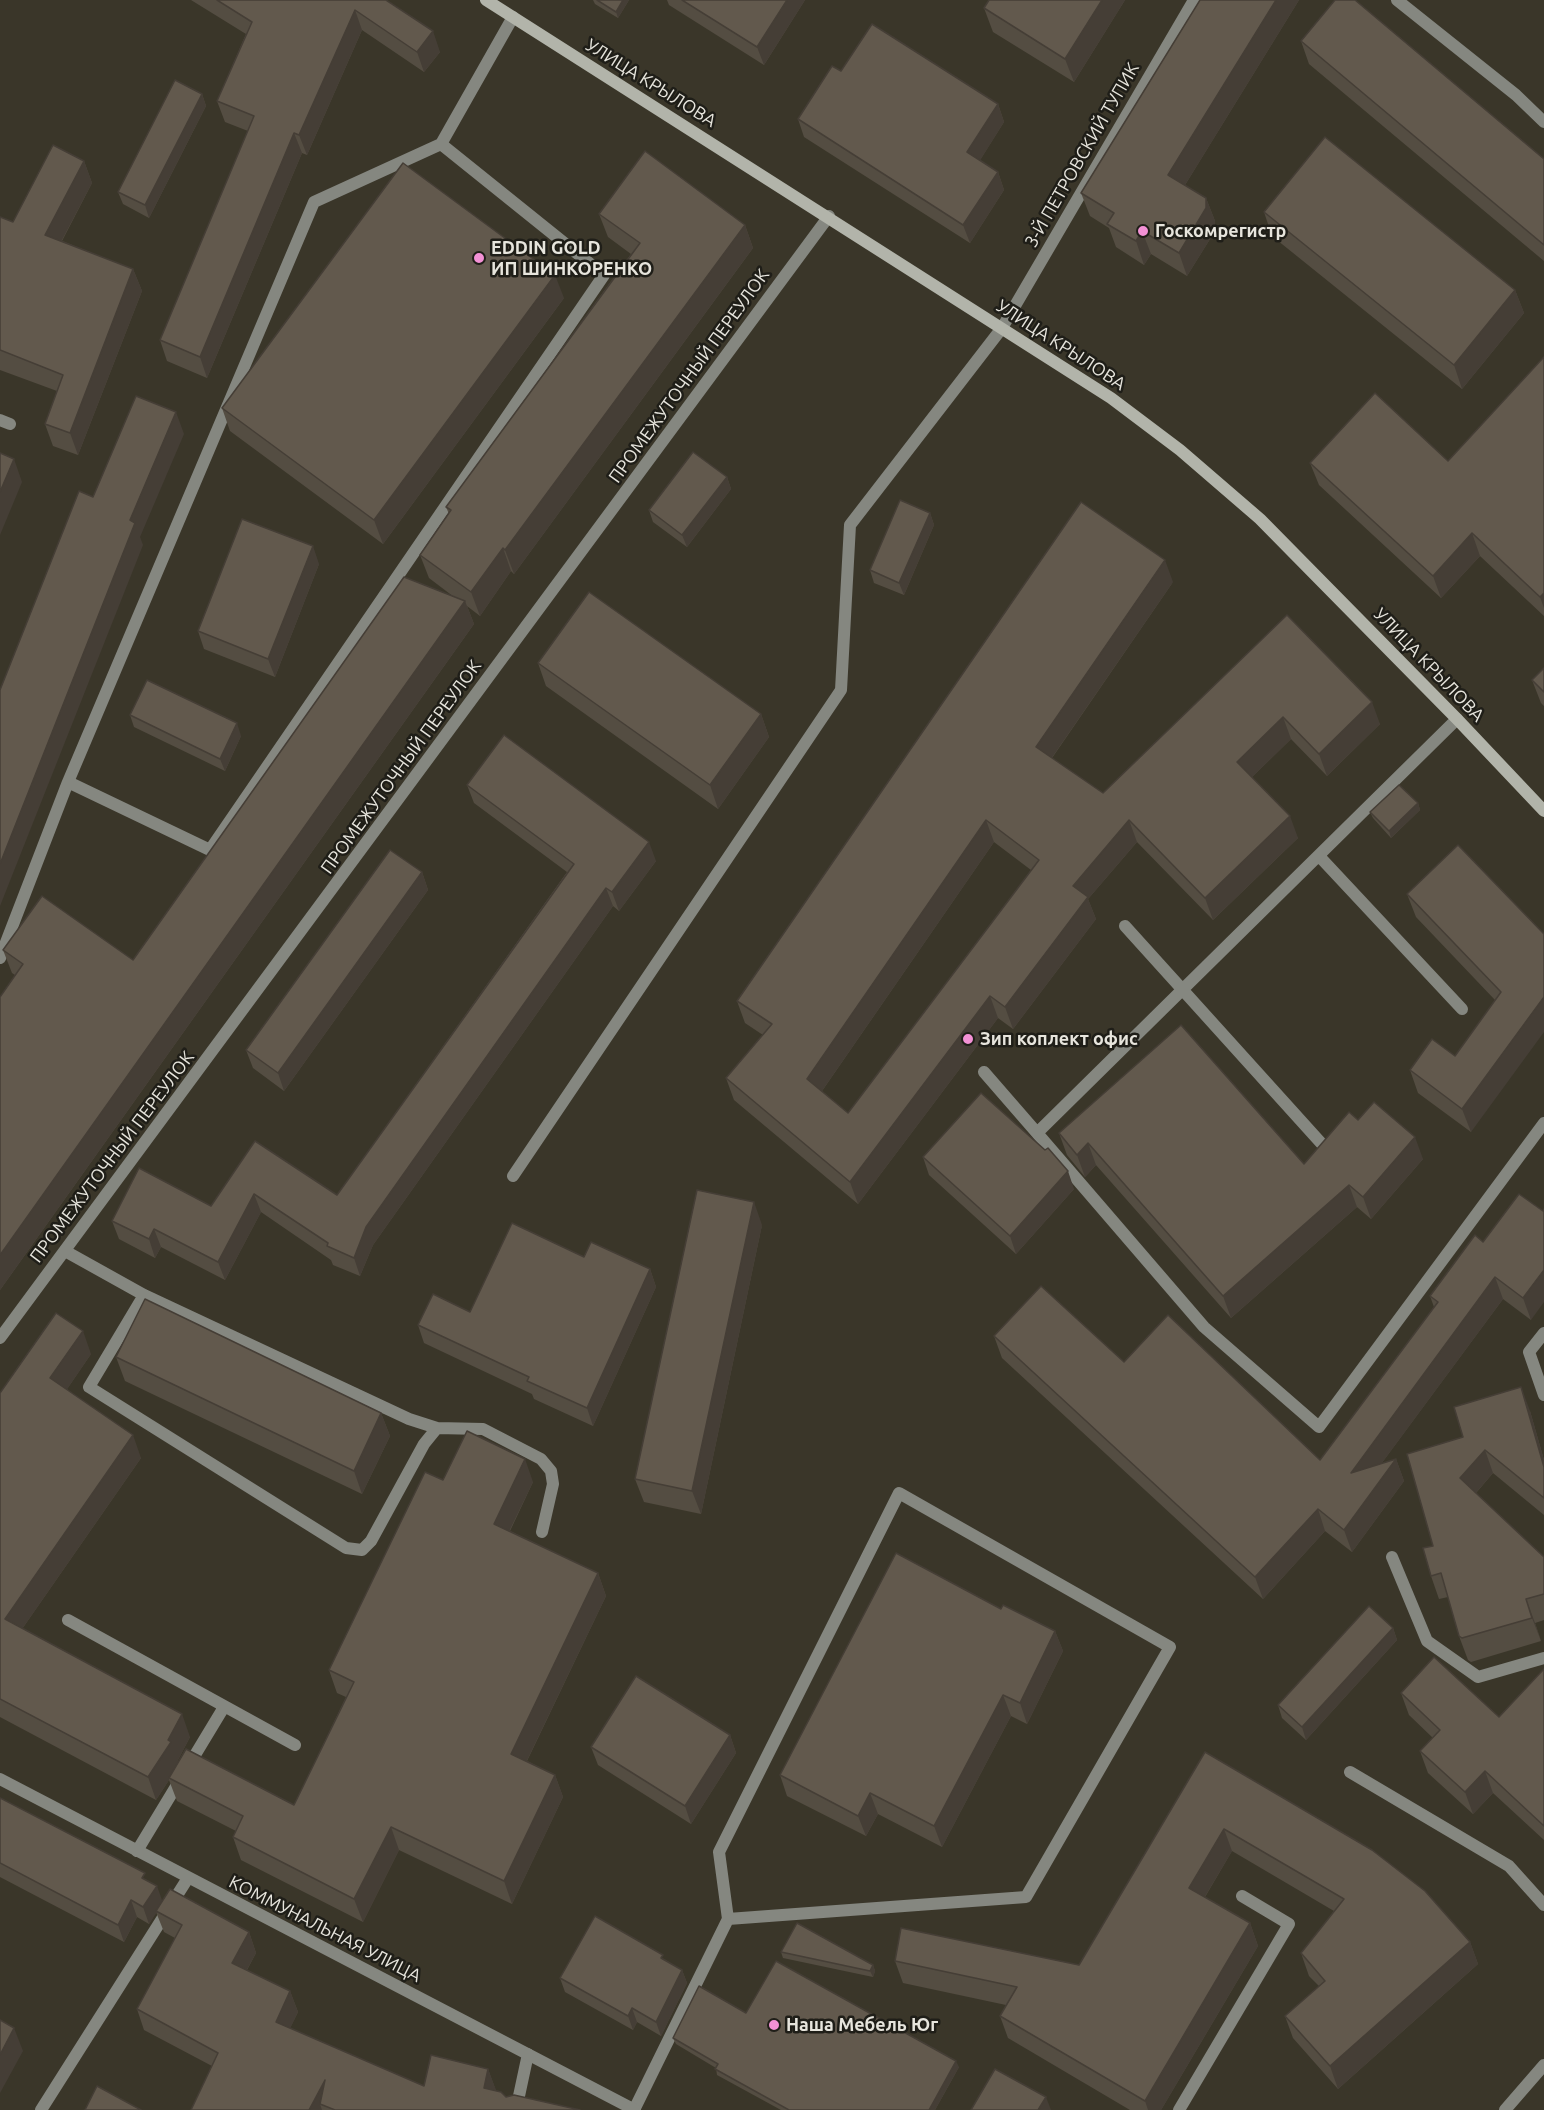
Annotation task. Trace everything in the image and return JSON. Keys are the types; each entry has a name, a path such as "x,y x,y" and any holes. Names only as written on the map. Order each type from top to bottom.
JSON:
{"main road":[{"name":"УЛИЦА КРЫЛОВА","path":"486,0 829,216 1111,398 1180,450 1260,519 1544,811"}],"street":[{"name":"3-Й ПЕТРОВСКИЙ ТУПИК","path":"513,1176 841,690 850,525 1002,328 1194,0"},
{"path":"1397,0 1516,95 1544,122"},
{"path":"0,958 68,782 314,202 441,144 513,18"},
{"path":"68,782 210,850 604,275 441,144"},
{"name":"ПРОМЕЖУТОЧНЫЙ ПЕРЕУЛОК","path":"0,1338 829,216"},
{"path":"1037,1133 1457,719"},
{"path":"1319,856 1462,1009"},
{"path":"1125,926 1185,989 1321,1143"},
{"path":"984,1072 1204,1327 1319,1427 1544,1123"},
{"path":"65,1251 144,1295 409,1419 437,1428 483,1429 542,1459 551,1471 553,1484 542,1532"},
{"path":"144,1295 89,1387 346,1548 362,1550 371,1541 424,1444 437,1428"},
{"path":"1544,1332 1529,1352 1544,1395"},
{"path":"634,2110 728,1919 719,1852 899,1493 1170,1647 1026,1897 728,1919"},
{"path":"1392,1557 1427,1641 1478,1677 1544,1658"},
{"path":"68,1620 295,1745"},
{"path":"137,1851 224,1707"},
{"path":"1350,1772 1509,1866 1544,1905"},
{"name":"КОММУНАЛЬНАЯ УЛИЦА","path":"0,1779 634,2110"},
{"path":"40,2110 188,1878"},
{"path":"1179,2110 1289,1924 1242,1896"},
{"path":"516,2110 528,2054"},
{"path":"1505,2110 1544,2065"}],"building":[{"path":"217,0 386,0 433,31 417,52 355,10 299,135 294,133 200,357 160,340 254,116 217,101 252,22"},
{"path":"597,0 623,0 616,12"},
{"path":"682,0 787,0 757,47"},
{"path":"989,0 1102,0 1065,59 984,8"},
{"path":"1200,0 1276,0 1168,175 1206,198 1206,208 1179,253 1142,231 1136,241 1107,224 1114,213 1081,193"},
{"path":"1335,0 1355,0 1544,159 1544,245 1301,41"},
{"path":"872,24 998,104 967,152 998,172 963,225 798,119 832,66 841,71"},
{"path":"175,80 202,94 145,205 118,192"},
{"path":"1325,137 1515,290 1454,365 1264,212"},
{"path":"53,145 84,161 45,235 133,269 70,433 45,424 63,375 0,350 0,217 13,222"},
{"path":"645,151 745,225 505,550 503,548 471,592 420,555 451,510 446,507 640,243 599,214"},
{"path":"403,163 555,275 374,520 222,408"},
{"path":"1544,357 1544,593 1540,597 1472,533 1433,576 1310,463 1375,393 1448,461"},
{"path":"136,396 176,412 130,520 135,523 0,864 0,690 79,491 93,497"},
{"path":"693,452 727,477 682,535 649,510"},
{"path":"0,453 14,459 0,492"},
{"path":"900,500 930,513 899,583 870,570"},
{"path":"1081,502 1165,560 1036,747 1103,793 1287,615 1372,702 1319,754 1283,717 1237,762 1290,816 1205,898 1129,820 1073,886 1088,897 1005,1007 990,996 850,1182 726,1078 772,1024 737,1001","holes":["986,820 1039,860 848,1113 807,1079"]},
{"path":"242,519 313,546 268,659 198,631"},
{"path":"404,577 465,601 0,1255 0,997 23,964 3,950 42,896 133,960"},
{"path":"589,592 761,714 710,785 538,663"},
{"path":"1544,668 1544,692 1532,680"},
{"path":"147,680 237,723 220,759 130,715"},
{"path":"504,735 649,842 612,892 606,888 366,1227 354,1258 327,1246 328,1243 254,1194 218,1262 154,1229 149,1239 112,1221 139,1168 211,1206 255,1141 337,1195 574,864 467,785"},
{"path":"1399,785 1418,803 1389,831 1370,812"},
{"path":"1458,845 1544,934 1544,997 1462,1109 1410,1070 1432,1039 1455,1056 1501,992 1407,894"},
{"path":"390,850 422,872 278,1073 246,1050"},
{"path":"1181,1025 1304,1164 1349,1112 1358,1120 1374,1102 1415,1137 1363,1197 1349,1185 1223,1296 1088,1143 1077,1155 1059,1133"},
{"path":"981,1093 1045,1150 1048,1148 1068,1171 1010,1236 923,1157"},
{"path":"697,1190 754,1202 692,1491 635,1479"},
{"path":"1519,1194 1543,1211 1544,1209 1544,1270 1523,1298 1495,1277 1351,1473 1396,1459 1344,1530 1318,1509 1255,1577 994,1336 1041,1286 1124,1362 1168,1315 1320,1460 1438,1302 1430,1296 1475,1235 1483,1242"},
{"path":"512,1223 584,1257 591,1242 650,1269 587,1408 527,1381 529,1377 418,1325 433,1294 470,1312"},
{"path":"145,1299 381,1413 354,1471 116,1357"},
{"path":"56,1313 83,1331 50,1378 133,1435 5,1619 182,1714 168,1740 171,1742 148,1777 0,1699 0,1393"},
{"path":"1521,1387 1544,1467 1544,1498 1485,1450 1460,1478 1544,1557 1544,1594 1526,1599 1532,1618 1462,1638 1459,1636 1441,1573 1431,1576 1423,1548 1433,1546 1407,1454 1463,1437 1454,1407"},
{"path":"467,1431 525,1459 494,1524 598,1573 511,1754 555,1775 504,1881 391,1827 354,1899 233,1837 243,1816 169,1778 186,1749 294,1805 354,1682 329,1670 425,1472 443,1480"},
{"path":"896,1553 1001,1609 1003,1605 1055,1631 1020,1703 1003,1695 934,1826 870,1793 858,1816 780,1775"},
{"path":"1369,1606 1393,1628 1302,1727 1278,1705"},
{"path":"1434,1657 1499,1717 1544,1669 1544,1826 1485,1771 1465,1792 1420,1751 1440,1730 1401,1693"},
{"path":"636,1676 730,1735 685,1806 591,1747"},
{"path":"1205,1752 1372,1850 1425,1891 1470,1942 1330,2066 1285,2016 1325,1981 1301,1953 1344,1899 1224,1829 1189,1888 1250,1923 1145,2101 1000,2016 1017,1987 895,1961 901,1928 1079,1965"},
{"path":"0,1798 145,1873 142,1878 157,1886 143,1907 131,1900 118,1925 0,1863"},
{"path":"170,1889 249,1932 232,1963 290,1991 276,2022 424,2086 431,2055 488,2069 484,2088 501,2092 506,2097 514,2095 580,2110 335,2110 320,2104 325,2080 309,2110 191,2110 218,2053 137,2009 182,1925 156,1911"},
{"path":"595,1916 663,1955 661,1958 682,1970 656,2022 632,2008 628,2016 560,1978"},
{"path":"797,1923 873,1965 870,1971 781,1952"},
{"name":"Наша Мебель Юг","path":"776,1961 956,2061 929,2110 789,2110 715,2069 718,2064 673,2038 699,1986 746,2013"},
{"path":"0,2020 14,2028 0,2055"},
{"path":"995,2069 1046,2097 1038,2110 971,2110"},
{"path":"97,2086 141,2110 85,2110"}],"place":[{"name":"Госкомрегистр","path":"1143,231"},
{"name":"EDDIN GOLD ИП ШИНКОРЕНКО","path":"479,258"},
{"name":"Зип коплект офис","path":"968,1039"},
{"name":"Наша Мебель Юг","path":"774,2025"}]}
